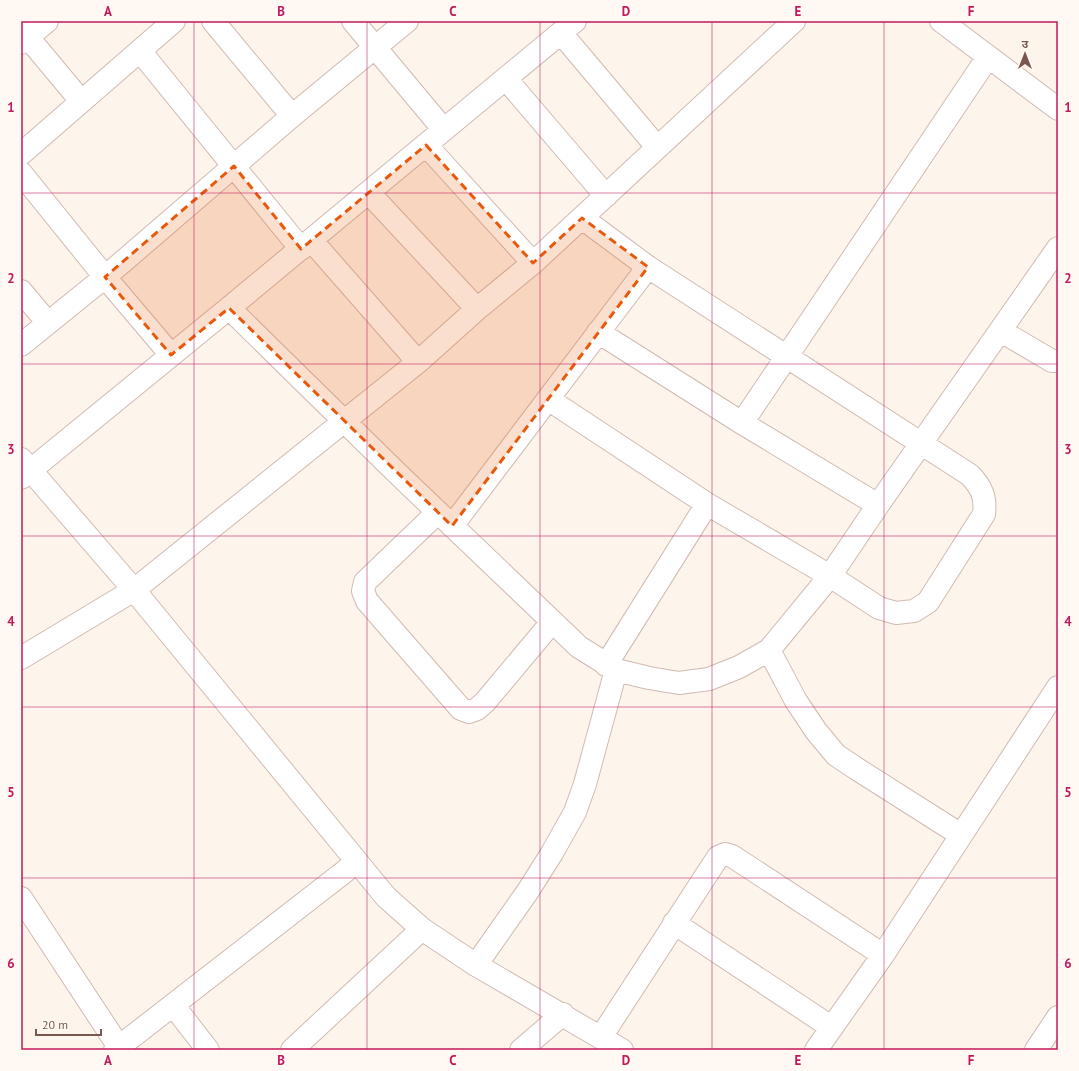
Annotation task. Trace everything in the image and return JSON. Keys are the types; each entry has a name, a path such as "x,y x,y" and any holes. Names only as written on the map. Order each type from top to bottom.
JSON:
{"street":[{"path":"47,21 23,36 81,101"},
{"path":"21,154 174,21"},
{"path":"213,21 292,116"},
{"path":"353,21 444,130"},
{"path":"21,345 105,277 292,116 407,21"},
{"path":"21,658 134,590 418,362 477,309 533,263 606,196 656,147 794,21"},
{"path":"941,21 1058,108"},
{"path":"622,1050 563,1014 476,965 422,929 386,897 134,590 24,469 230,308 571,24 656,147"},
{"path":"140,51 234,166 418,362"},
{"path":"742,423 988,57"},
{"path":"506,79 606,196"},
{"path":"426,145 533,263"},
{"path":"21,173 105,277 171,355"},
{"path":"369,193 477,309"},
{"path":"548,399 707,504 830,576 879,608 896,613 914,611 928,602 984,514 986,500 980,486 970,475 921,445 787,356 648,267 582,218"},
{"path":"230,308 445,519 579,647 611,667 649,678 679,683 709,679 739,667 769,650 830,576 1058,248"},
{"path":"552,622 485,702 477,709 469,712 460,709 367,601 363,591 365,582 445,519 548,399 648,267"},
{"path":"21,291 48,324"},
{"path":"1001,331 1052,361 1058,361"},
{"path":"598,332 742,423 878,505"},
{"path":"476,965 528,891 552,853 574,812 585,784 611,667 707,504"},
{"path":"769,650 796,701 816,731 836,755 962,835"},
{"path":"816,1050 883,955 1058,687"},
{"path":"601,1038 718,857 724,854 732,856 883,955"},
{"path":"21,898 117,1048 356,862"},
{"path":"674,923 831,1027"},
{"path":"292,1050 422,929"},
{"path":"173,1005 208,1050"},
{"path":"521,1050 563,1014"},
{"path":"1038,1049 1058,1017"}],"highlighted area":[{"path":"426,145 533,263 582,218 648,267 452,526 229,308 171,355 105,277 234,166 301,249"}]}
